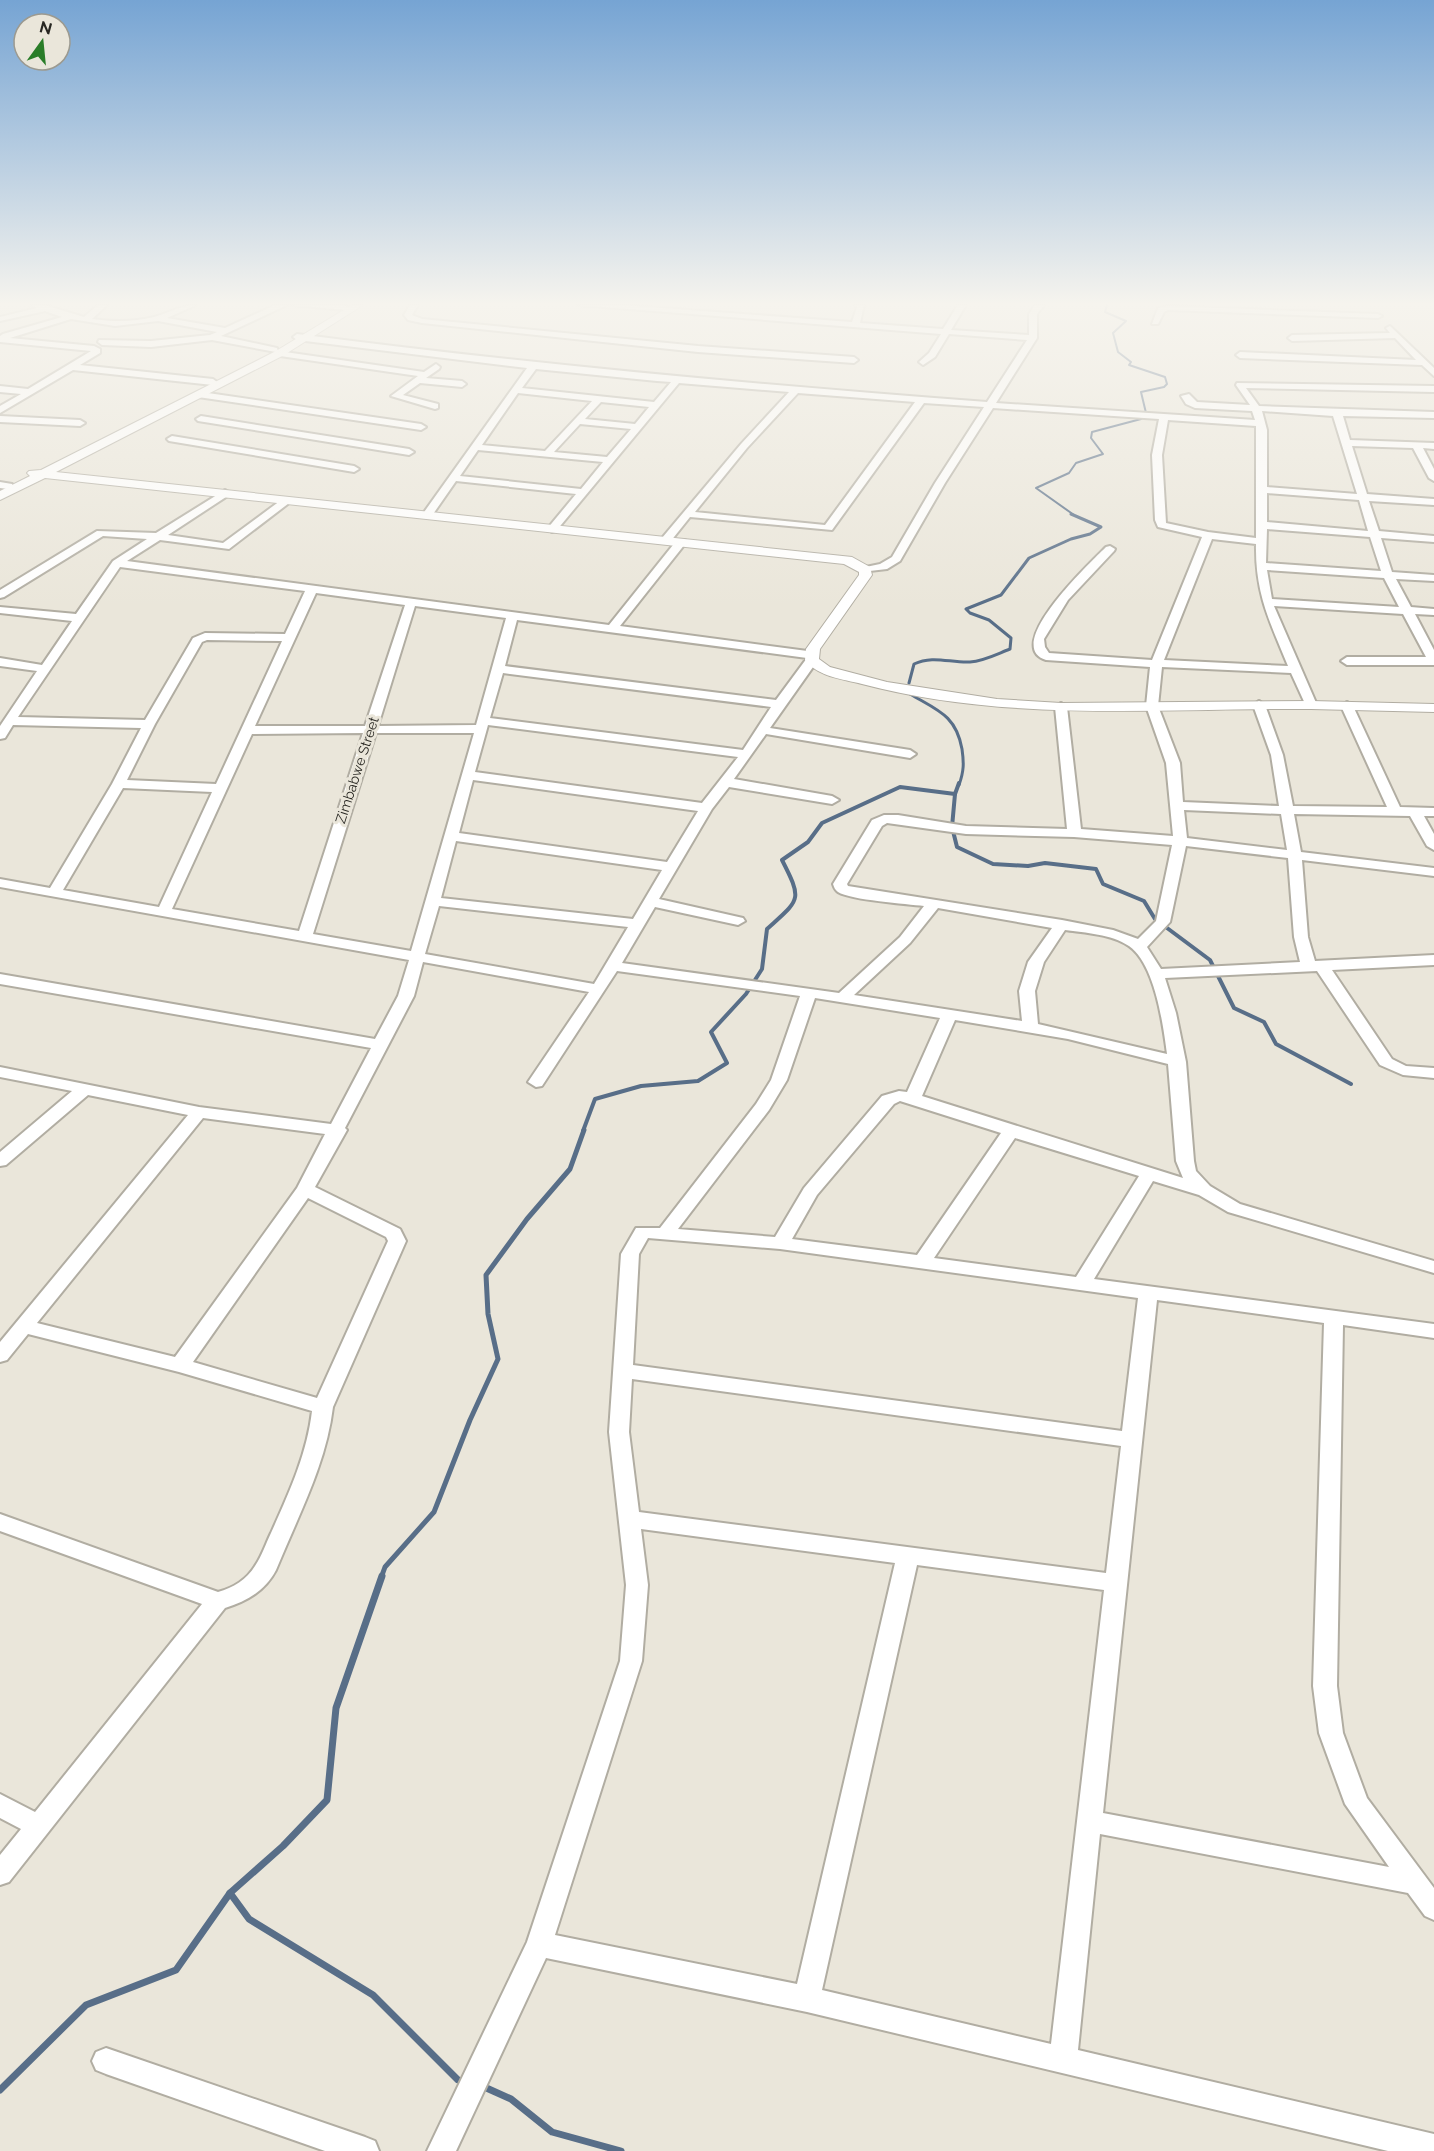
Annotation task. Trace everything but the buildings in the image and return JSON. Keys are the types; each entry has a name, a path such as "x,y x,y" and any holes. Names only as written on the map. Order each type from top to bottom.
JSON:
{"street":[{"path":"38,474 169,405"},
{"path":"2,489 180,405"},
{"path":"270,405 421,428"},
{"path":"428,515 504,405"},
{"path":"547,454 593,405"},
{"path":"552,529 656,405"},
{"path":"666,540 744,446 782,405"},
{"path":"689,514 828,528 918,405"},
{"path":"38,474 847,560 865,570 883,567 896,559 990,405"},
{"path":"1019,405 1259,423"},
{"path":"1203,405 1337,413 1434,415"},
{"path":"1254,405 1262,430 1261,566 1267,602 1311,705"},
{"path":"241,450 307,411"},
{"path":"1337,413 1345,443 1365,496 1387,573 1434,660 1347,661"},
{"path":"1159,417 1157,455 1162,525 1208,535 1262,542"},
{"path":"0,419 80,423"},
{"path":"201,419 410,452"},
{"path":"578,421 638,427"},
{"path":"312,462 380,422"},
{"path":"172,439 354,470"},
{"path":"1345,443 1434,446"},
{"path":"1416,445 1434,478"},
{"path":"476,447 609,460"},
{"path":"454,478 584,492"},
{"path":"1260,490 1434,502"},
{"path":"0,735 117,563 225,494"},
{"path":"0,595 101,533 156,536 225,547 288,500"},
{"path":"1262,525 1434,539"},
{"path":"1139,946 1161,924 1180,841 1173,763 1152,706 1157,662 1208,535"},
{"path":"612,628 681,542"},
{"path":"1110,549 1063,598 1038,639 1039,648 1046,656 1224,668 1296,670"},
{"path":"117,563 612,628 812,657 825,670 886,686 997,703 1061,707 1311,705 1434,708"},
{"path":"1261,566 1434,578"},
{"path":"536,1082 599,989 706,808 747,754 812,657 866,575 865,570"},
{"path":"164,911 312,589"},
{"name":"Zimbabwe Street","path":"304,938 411,602"},
{"path":"1267,602 1434,612"},
{"path":"0,610 80,618"},
{"path":"180,1365 305,1189 338,1130 406,996 513,615"},
{"path":"54,893 119,784 149,724 200,637 288,638"},
{"path":"0,662 45,669"},
{"path":"497,669 779,704"},
{"path":"1259,705 1277,755 1295,855 1300,937 1316,967 1386,1062 1404,1072 1434,1073"},
{"path":"1347,706 1396,813"},
{"path":"1061,707 1074,833"},
{"path":"9,721 149,724"},
{"path":"247,730 370,730 482,725 747,754"},
{"path":"762,730 910,754"},
{"path":"468,775 706,808"},
{"path":"726,782 832,800"},
{"path":"119,784 219,788"},
{"path":"1177,806 1396,813 1434,812"},
{"path":"1415,812 1434,846"},
{"path":"1204,1190 1188,1173 1178,1062 1158,974 1139,946 1124,938 1103,932 1062,924 842,889 840,884 877,823 884,819 928,823 966,830 1074,833 1180,841 1434,872"},
{"path":"450,836 672,867"},
{"path":"0,883 599,989"},
{"path":"433,901 638,924"},
{"path":"652,902 738,921"},
{"path":"841,999 905,940 934,903"},
{"path":"1030,1027 1027,991 1036,962 1062,924"},
{"path":"1158,974 1434,960"},
{"path":"613,966 739,982 1030,1027 1069,1034 1178,1062"},
{"path":"0,980 382,1045"},
{"path":"665,1234 764,1106 779,1080 809,994"},
{"path":"913,1098 949,1015"},
{"path":"0,1072 199,1112 338,1130"},
{"path":"0,1161 85,1089"},
{"path":"780,1244 810,1192 888,1100 899,1096 913,1098 1011,1131 1157,1174 1204,1190 1234,1208 1434,1267"},
{"path":"3,1346 23,1326 199,1112"},
{"path":"922,1262 1011,1131"},
{"path":"1157,1174 1188,1173"},
{"path":"1081,1284 1157,1174"},
{"path":"0,1522 218,1601 236,1597 253,1585 265,1570 315,1450 322,1425 323,1407 397,1240 394,1233 305,1189"},
{"path":"441,2151 539,1944 631,1661 637,1585 619,1432 630,1254 642,1232 780,1244 1434,1331"},
{"path":"1063,2060 1148,1292"},
{"path":"1335,1317 1325,1686 1331,1733 1357,1804 1434,1908"},
{"path":"23,1326 180,1365 323,1407"},
{"path":"623,1371 1132,1440"},
{"path":"628,1519 1116,1583"},
{"path":"807,1999 908,1555"},
{"path":"0,1874 218,1601"},
{"path":"0,1805 39,1827"},
{"path":"1090,1821 1415,1883"},
{"path":"539,1944 807,1999 1434,2148"},
{"path":"106,2061 365,2151"}],"waterway":[{"path":"1074,515 1036,488 1069,473 1076,463 1103,454 1091,438 1092,432 1141,419 1146,413 1144,405"},
{"path":"909,683 914,664 921,661 975,661 1010,649 1011,638 989,620 970,613 966,609 1001,595 1029,558 1071,539 1090,534 1101,527 1071,514"},
{"path":"910,694 937,709 955,728 963,759 963,771 959,785"},
{"path":"955,794 959,783"},
{"path":"583,1131 595,1099 641,1086 698,1081 727,1063 711,1032 746,994 762,969 767,929 792,905 795,899 793,884 782,860 808,842 822,823 900,787 955,794"},
{"path":"955,794 952,827 957,847 993,864 1028,866 1045,863 1096,869 1103,884 1144,901 1155,919 1210,960 1234,1008 1264,1022 1276,1044 1351,1084"},
{"path":"381,1578 385,1567 434,1512 470,1420 498,1359 488,1314 486,1275 527,1219 570,1169 584,1130"},
{"path":"230,1893 283,1846 327,1800 336,1708 382,1576"},
{"path":"0,2090 86,2005 176,1970 230,1893"},
{"path":"230,1893 249,1919 373,1995 458,2080 465,2082"},
{"path":"482,2086 511,2099 552,2132 621,2151"}]}
